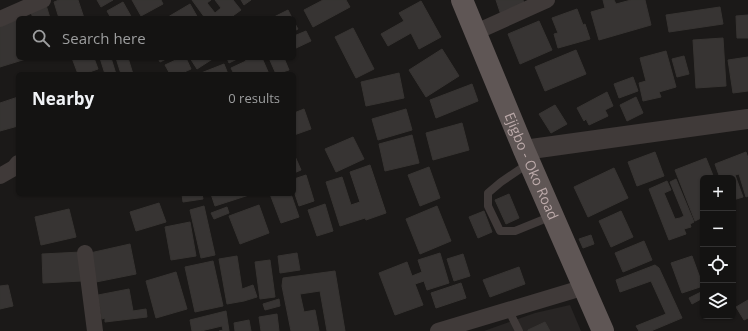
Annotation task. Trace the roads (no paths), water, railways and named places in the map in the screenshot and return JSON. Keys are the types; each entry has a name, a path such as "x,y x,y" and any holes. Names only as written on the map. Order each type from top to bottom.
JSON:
{"main road":[{"name":"Ejigbo - Oko Road","path":"462,0 527,156 603,331"}],"street":[{"path":"0,19 43,0"},
{"path":"476,32 547,0"},
{"path":"527,156 748,119"},
{"path":"0,176 14,168 16,165"},
{"path":"85,253 95,331"},
{"path":"438,331 585,287"}],"lane":[{"path":"527,156 488,193 488,206 500,231 515,231 553,216"},
{"path":"509,311 519,331"}]}
